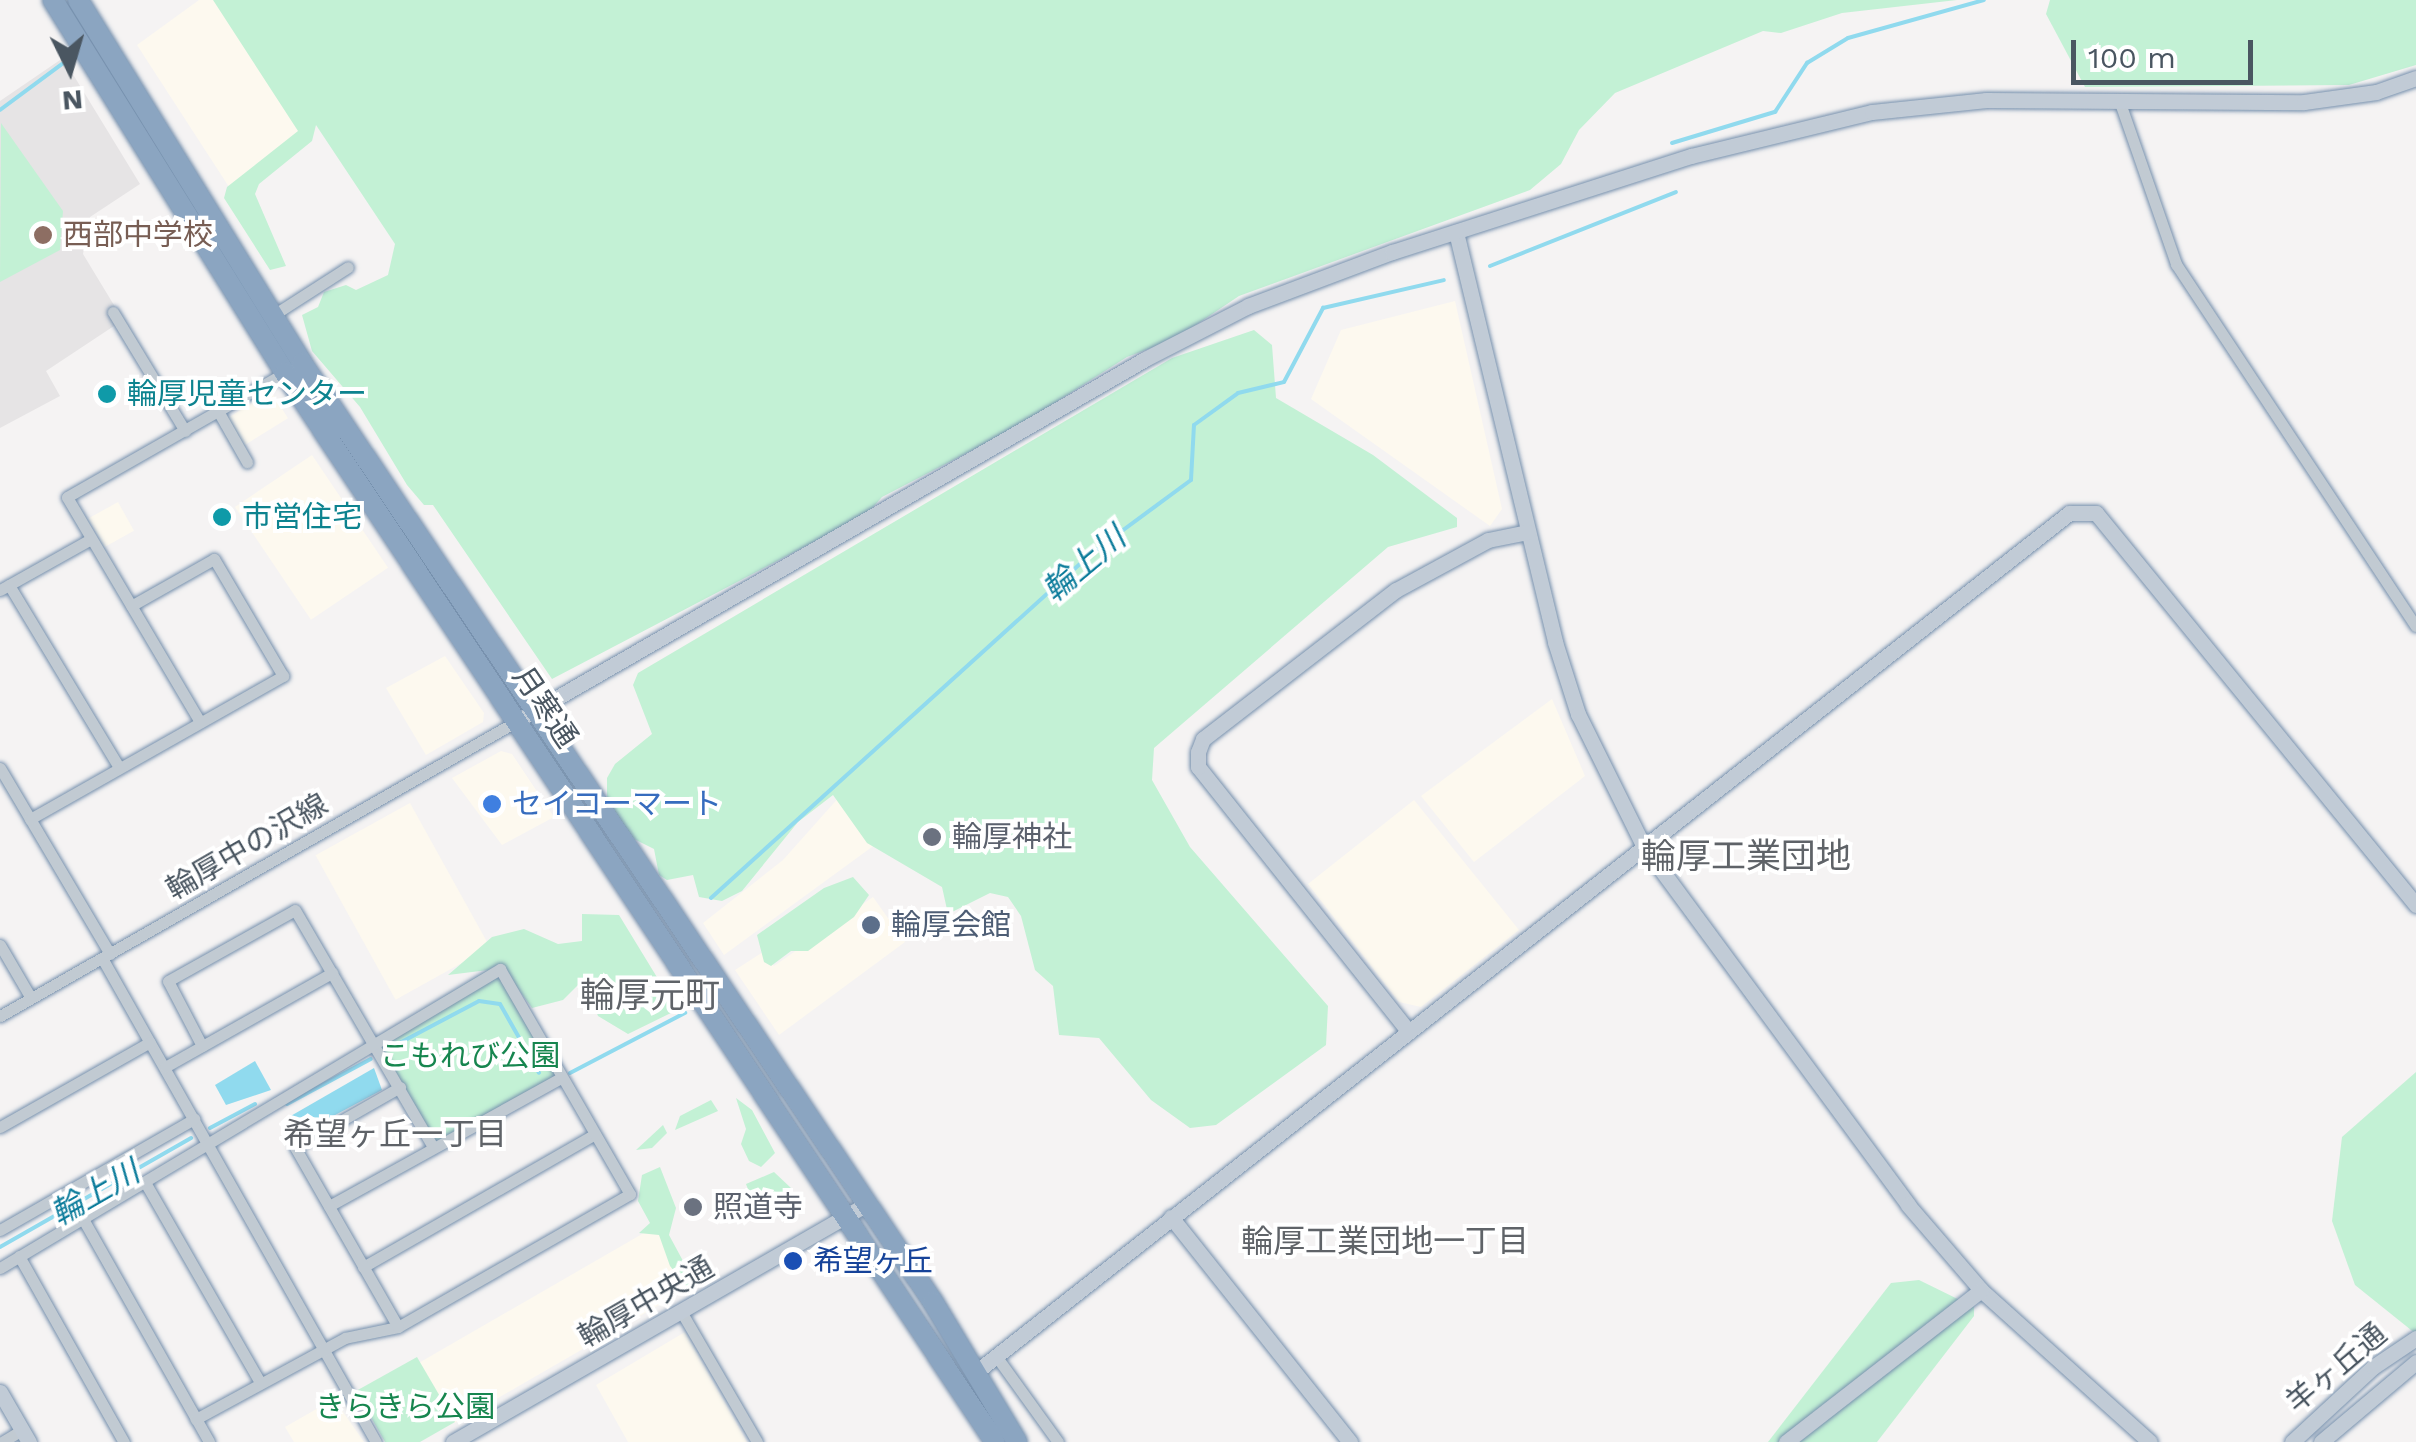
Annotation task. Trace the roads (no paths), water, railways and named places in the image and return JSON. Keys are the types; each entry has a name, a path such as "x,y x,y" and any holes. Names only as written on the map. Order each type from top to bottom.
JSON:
{"highway":[{"name":"月寒通","path":"53,0 293,368 856,1211 995,1442"},
{"name":"月寒通","path":"78,0 272,316 293,368"},
{"name":"月寒通","path":"856,1211 976,1372 1016,1442"}],"street":[{"path":"527,716 1145,359 1248,306 1456,232 1692,156 1823,122 1928,104 2304,102 2376,92 2416,78"},
{"path":"2119,100 2176,264 2416,626"},
{"path":"1456,232 1528,532 1578,714 1644,844 1818,1088 1980,1290 2150,1442"},
{"path":"272,316 348,267"},
{"path":"113,312 184,431"},
{"path":"200,722 67,497 293,368"},
{"path":"218,411 247,462"},
{"path":"976,1372 2068,513 2083,509 2096,513 2416,906"},
{"path":"1409,1032 1198,766 1198,752 1203,739 1396,590 1488,540 1528,532"},
{"path":"92,539 4,588 119,767"},
{"path":"30,819 283,676 214,559 131,606"},
{"name":"輪厚中の沢線","path":"0,1016 527,716"},
{"path":"0,768 376,1442"},
{"path":"202,1046 168,981 295,910 434,1147"},
{"path":"0,945 32,998"},
{"path":"0,1268 211,1147 371,1041 500,969 630,1194 398,1327 322,1348 196,1419"},
{"path":"165,1067 332,973"},
{"path":"0,1127 150,1042"},
{"path":"329,1206 561,1078"},
{"path":"398,1327 296,1148 400,1087"},
{"path":"0,1230 194,1119"},
{"path":"363,1267 595,1134"},
{"path":"146,1184 260,1382"},
{"name":"輪厚中央通","path":"454,1442 856,1211"},
{"path":"1171,1217 1350,1442"},
{"path":"83,1219 209,1442"},
{"path":"20,1256 124,1442"},
{"path":"1786,1442 1980,1290"},
{"path":"682,1313 758,1442"},
{"name":"羊ヶ丘通","path":"2292,1442 2373,1366 2416,1338"},
{"path":"937,1348 1003,1442"},
{"path":"996,1356 1058,1442"},
{"name":"羊ヶ丘通","path":"2321,1442 2416,1362"},
{"path":"0,1392 25,1436 2,1442"}],"water":[{"path":"255,1061 271,1090 226,1105 215,1085"},
{"path":"374,1068 382,1090 294,1137 282,1121"}],"waterway":[{"name":"輪上川","path":"1672,143 1775,112 1807,63 1848,38 1984,0"},
{"path":"0,110 62,64"},
{"name":"輪上川","path":"1490,266 1676,192"},
{"name":"輪上川","path":"711,898 1092,553 1191,480 1194,425 1238,393 1284,382 1323,308 1444,280"},
{"name":"輪上川","path":"392,1047 479,1001 500,1004 539,1073"},
{"name":"輪上川","path":"570,1073 685,1013"},
{"name":"輪上川","path":"287,1104 371,1059"},
{"name":"輪上川","path":"210,1128 255,1104"},
{"name":"輪上川","path":"0,1247 191,1138"}],"place":[{"name":"西部中学校","path":"43,235"},
{"name":"輪厚児童センター","path":"107,394"},
{"name":"市営住宅","path":"222,517"},
{"name":"セイコーマート","path":"492,804"},
{"name":"輪厚神社","path":"932,837"},
{"name":"輪厚会館","path":"871,925"},
{"name":"照道寺","path":"693,1207"},
{"name":"希望ヶ丘","path":"793,1261"}],"district":[{"name":"輪厚工業団地","path":"1746,856"},
{"name":"輪厚元町","path":"650,995"},
{"name":"希望ヶ丘一丁目","path":"395,1134"},
{"name":"輪厚工業団地一丁目","path":"1385,1241"}],"park label":[{"name":"こもれび公園","path":"470,1056"},
{"name":"きらきら公園","path":"405,1407"}]}
